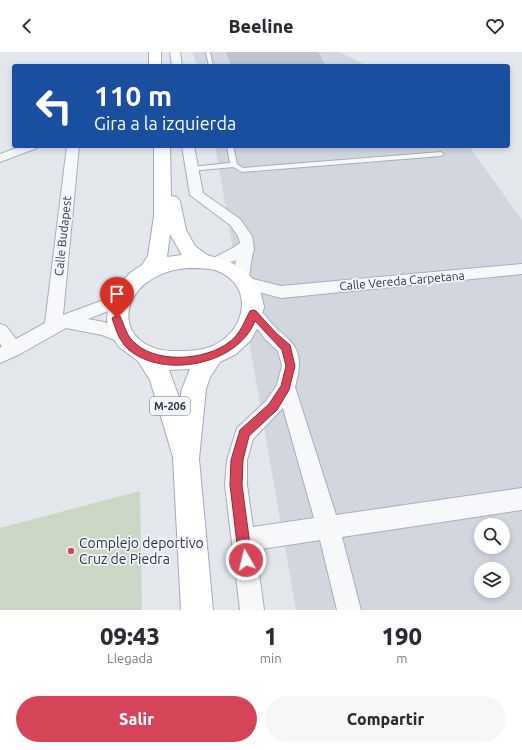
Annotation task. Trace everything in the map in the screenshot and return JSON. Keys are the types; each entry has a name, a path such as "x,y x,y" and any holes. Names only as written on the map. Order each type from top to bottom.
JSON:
{"main road":[{"path":"155,52 155,64"},
{"path":"149,270 158,256 163,216 162,148"},
{"path":"163,167 177,230 188,250 208,262 229,269 244,280"},
{"path":"122,336 117,318 120,300 127,288 137,278 149,270 174,262 208,262"},
{"name":"M-206","path":"122,336 132,347 147,356 178,362 212,356 226,349 237,340 248,327 253,313 252,294 244,280"},
{"name":"M-206","path":"147,356 161,378 186,459"},
{"name":"M-206","path":"197,610 186,459 194,389 200,373 212,356"}],"street":[{"path":"175,52 177,64"},
{"path":"0,158 28,148"},
{"name":"Calle Budapest","path":"58,324 73,148"},
{"path":"188,148 197,195 212,207 232,218 241,230 247,244 246,254 243,261 244,280"},
{"path":"208,262 230,258 247,244"},
{"name":"Calle Vereda Carpetana","path":"244,280 281,292 522,269"},
{"path":"0,331 7,352 58,324 120,300"},
{"path":"252,610 236,485 237,460 244,434 273,407 286,387 290,366 286,348 272,335 253,313"},
{"path":"58,324 104,329 122,336"},
{"path":"237,340 252,337 266,337 286,348"},
{"path":"286,387 328,527 349,610"},
{"path":"243,540 522,499"}],"lane":[{"path":"208,52 211,64"},
{"path":"230,148 234,165"},
{"path":"192,169 234,165 242,170 441,154"}],"shaded area":[{"path":"193,52 339,52 363,64 196,64"},
{"path":"215,148 470,148 522,220 522,610 296,610"}],"green space":[{"name":"Complejo deportivo Cruz de Piedra","path":"140,491 142,610 0,610 0,528"}],"building":[{"path":"226,52 318,52 325,64 230,64"}],"place":[{"name":"Complejo deportivo Cruz de Piedra","path":"71,551"}],"route":[{"path":"117,318 122,336 132,347 147,356 178,362 212,356 226,349 237,340 248,327 253,313 272,335 286,348 290,366 286,387 273,407 244,434 237,460 236,485 246,560"}]}
